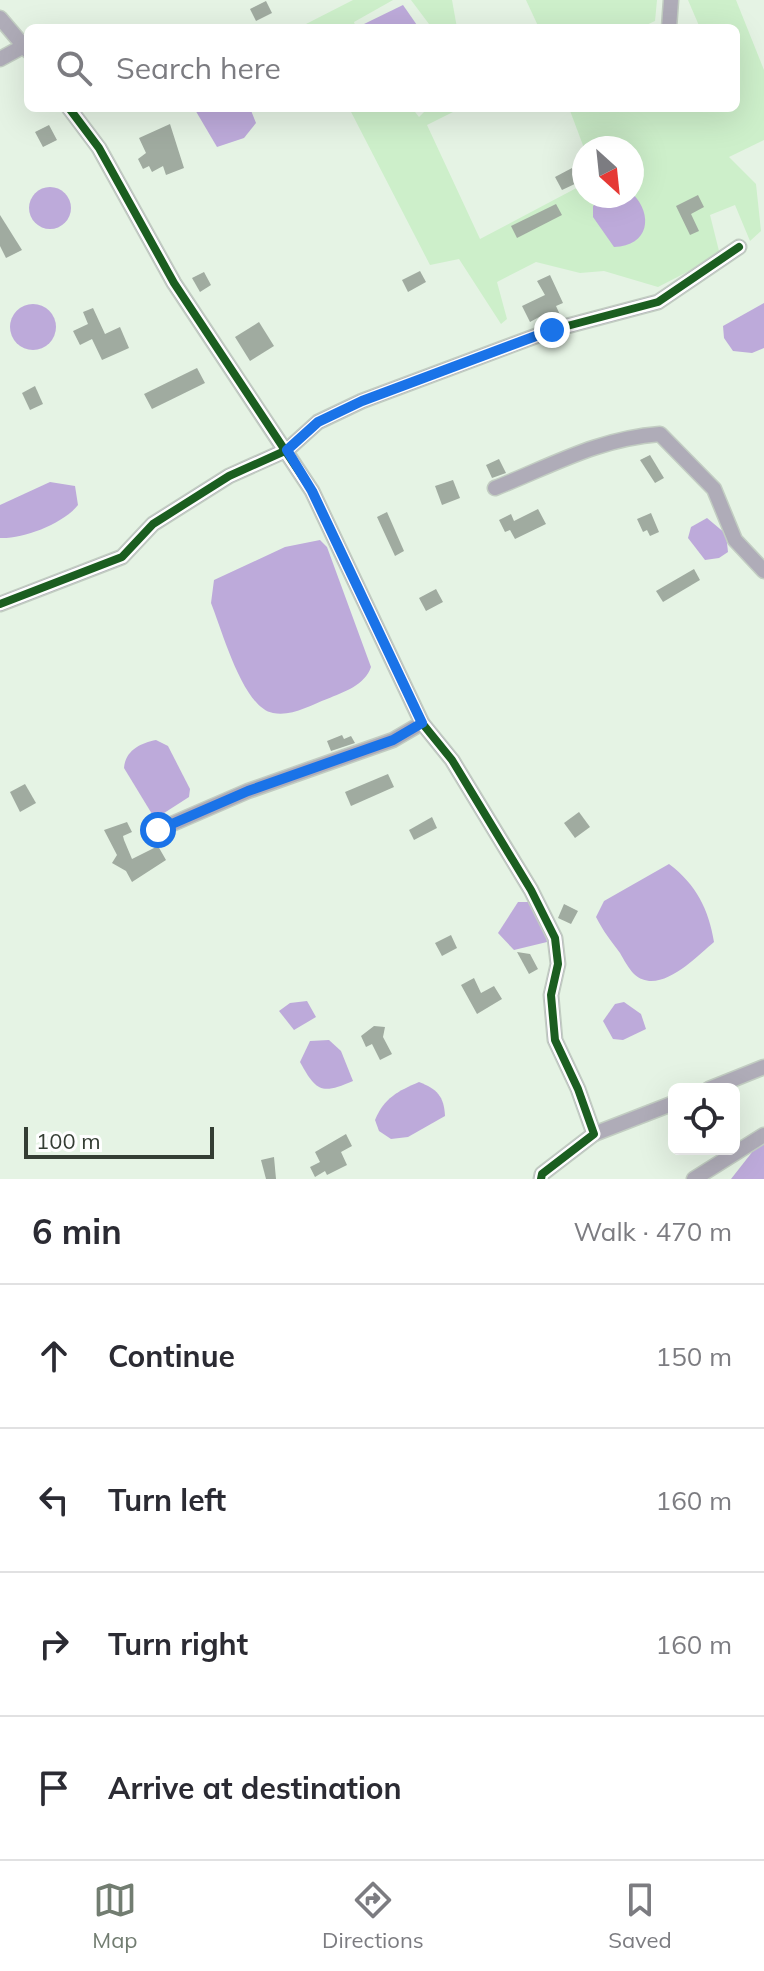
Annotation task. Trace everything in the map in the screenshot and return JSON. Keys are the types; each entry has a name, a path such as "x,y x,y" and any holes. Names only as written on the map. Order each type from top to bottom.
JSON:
{"street":[{"path":"669,24 671,0"},
{"path":"0,18 24,46"},
{"path":"0,59 24,49"},
{"path":"72,112 99,148 174,283 312,491 422,723 452,760 531,890 555,938 558,964 551,995 555,1040 578,1089 594,1134"},
{"path":"0,604 122,557 153,524 229,476 287,450 318,422 362,401 552,330 658,302 739,247"},
{"path":"495,488 585,449 622,437 660,434 714,489 735,540 764,571"},
{"path":"158,830 248,791 393,740 422,723"},
{"path":"724,1083 764,1067"},
{"path":"541,1179 542,1174 594,1134 668,1105"},
{"path":"694,1179 764,1135"}],"green space":[{"path":"353,0 393,0 355,24 306,24"},
{"path":"411,0 452,0 456,24 429,24"},
{"path":"526,0 657,0 655,21 649,24 537,24"},
{"path":"688,0 736,0 764,70 764,140 729,157 756,184 761,231 750,241 735,205 710,215 720,255 658,287 604,271 580,273 536,262 497,282 507,319 501,324 459,259 430,265 351,112 415,112 419,117 424,112 453,112 427,125 480,239 572,190 572,208 644,208 644,136 580,136 570,112 740,112 740,24 698,24"}],"shaded area":[{"path":"403,5 416,24 364,24"},
{"path":"196,112 252,112 256,123 244,138 217,147"},
{"path":"50,187 65,193 71,208 65,223 50,229 35,223 29,208 35,193"},
{"path":"593,208 642,208 644,228 635,241 614,247 593,217"},
{"path":"764,303 764,348 752,353 733,351 724,338 723,326"},
{"path":"33,304 49,311 56,327 49,343 33,350 17,343 10,327 17,311"},
{"path":"50,482 75,486 78,505 63,518 42,529 0,538 0,505"},
{"path":"707,518 726,534 728,552 719,558 705,560 688,538 691,527"},
{"path":"320,540 327,547 371,667 364,679 347,691 294,712 273,713 252,698 235,666 211,603 214,580 285,547"},
{"path":"156,740 168,746 190,789 189,797 161,815 152,814 124,768 127,757 134,749"},
{"path":"669,864 687,880 700,898 714,942 666,978 644,980 630,970 596,917 604,901"},
{"path":"518,902 528,902 545,928 547,942 514,950 498,933"},
{"path":"307,1001 316,1017 294,1030 279,1011 290,1003"},
{"path":"624,1002 641,1014 646,1029 623,1040 613,1039 603,1021 615,1004"},
{"path":"329,1040 341,1051 353,1081 326,1089 315,1084 300,1062 310,1041"},
{"path":"419,1082 438,1094 445,1116 408,1137 391,1139 379,1131 375,1120 392,1096"},
{"path":"764,1144 764,1179 731,1179 753,1151"}],"building":[{"path":"266,1 272,13 256,21 250,9"},
{"path":"170,124 184,168 166,175 163,166 152,172 149,166 143,169 138,159 146,153 139,138"},
{"path":"49,125 57,140 43,147 35,132"},
{"path":"572,168 572,185 562,190 555,177"},
{"path":"698,195 704,207 691,214 699,231 690,235 676,206"},
{"path":"556,204 562,215 517,238 511,226"},
{"path":"0,215 22,250 6,258 0,246"},
{"path":"420,271 426,282 408,292 402,280"},
{"path":"204,272 211,285 200,292 192,278"},
{"path":"550,275 563,303 556,306 561,317 544,322 541,316 530,322 522,306 545,295 537,281"},
{"path":"93,308 105,334 120,327 129,348 102,360 92,339 80,345 73,331 88,324 83,312"},
{"path":"259,322 274,346 250,361 235,337"},
{"path":"197,368 205,383 152,409 144,394"},
{"path":"35,386 43,404 30,410 22,393"},
{"path":"650,455 664,478 655,483 640,460"},
{"path":"499,459 506,473 492,478 486,465"},
{"path":"453,480 460,498 442,505 435,486"},
{"path":"538,509 546,524 515,539 510,530 505,532 499,520 511,514 514,521"},
{"path":"387,512 404,551 395,556 377,517"},
{"path":"651,513 659,532 650,536 647,530 643,532 637,519"},
{"path":"694,569 700,580 663,602 656,591"},
{"path":"436,589 443,602 426,611 419,598"},
{"path":"342,735 344,739 351,736 355,743 331,751 327,741"},
{"path":"388,774 394,787 351,806 345,792"},
{"path":"25,784 36,803 20,812 10,792"},
{"path":"579,812 590,827 575,838 564,823"},
{"path":"432,817 437,828 414,840 409,830"},
{"path":"127,822 132,832 123,836 132,859 158,846 166,860 132,882 126,871 112,863 117,855 104,830"},
{"path":"564,904 578,911 571,924 558,918"},
{"path":"451,935 457,948 442,956 435,943"},
{"path":"517,952 530,954 538,969 529,974"},
{"path":"474,978 481,993 494,986 502,999 477,1014 461,985"},
{"path":"374,1026 385,1027 383,1037 392,1054 380,1060 372,1044 366,1047 361,1036"},
{"path":"346,1134 352,1146 341,1152 347,1165 315,1177 310,1167 320,1162 315,1152"},
{"path":"274,1157 276,1179 266,1179 261,1160"}],"cycle path":[{"path":"72,112 99,148 174,283 312,491 422,723 452,760 531,890 555,938 558,964 551,995 555,1040 578,1089 594,1134 542,1174 541,1179"},
{"path":"0,604 122,557 153,524 229,476 287,450 318,422 362,401 552,330 658,302 739,247"}],"route":[{"path":"158,830 248,791 393,740 422,723 312,491 287,450 318,422 362,401 552,330"}]}
